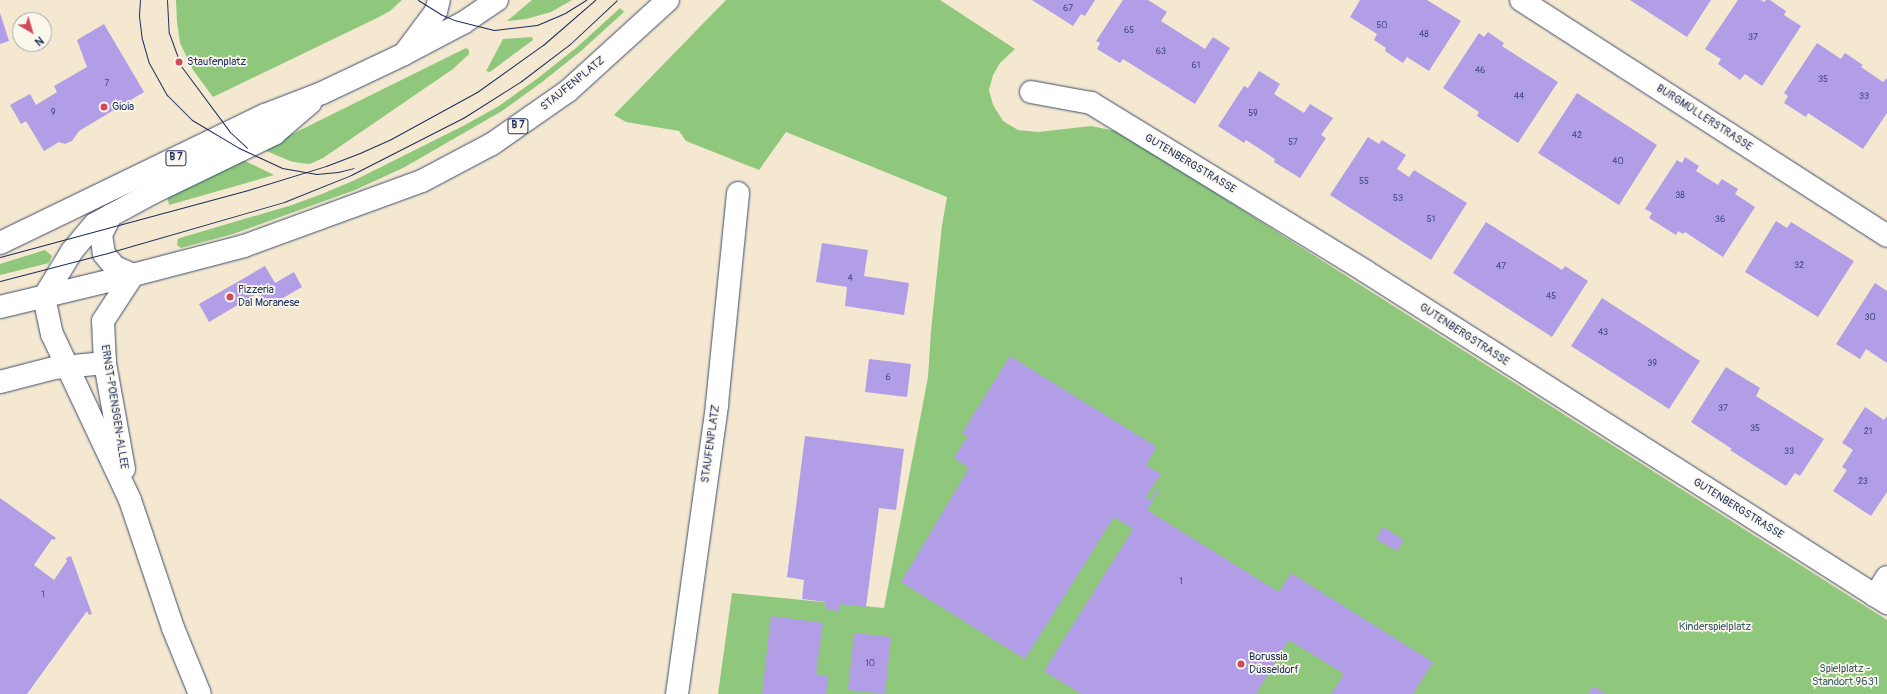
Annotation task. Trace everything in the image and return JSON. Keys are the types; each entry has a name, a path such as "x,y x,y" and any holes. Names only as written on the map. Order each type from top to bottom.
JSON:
{"street":[{"path":"404,54 436,11 439,0"},
{"name":"B 7","path":"0,243 265,115 322,93 404,54 463,23 498,0"},
{"name":"STAUFENPLATZ","path":"53,295 244,246 395,192 454,164 492,144 568,91 667,0"},
{"name":"BURGMÜLLERSTRASSE","path":"1521,0 1887,236"},
{"name":"GUTENBERGSTRASSE","path":"1032,92 1091,103 1365,271 1881,600"},
{"path":"53,295 72,251 95,224 158,190 274,134 322,93"},
{"name":"STAUFENPLATZ","path":"677,694 717,404 738,193"},
{"path":"111,215 101,235 104,254 115,267 133,275"},
{"name":"ERNST-POENSGEN-ALLEE","path":"130,500 105,363 103,321 133,275"},
{"name":"B 7","path":"0,307 53,295"},
{"name":"ERNST-POENSGEN-ALLEE","path":"53,295 52,334 130,500 173,628 200,694"},
{"path":"0,382 54,368 105,363"},
{"path":"1881,600 1887,577"}],"green space":[{"path":"176,0 402,0 390,11 377,18 213,97 193,70 180,43"},
{"path":"532,0 572,0 551,12 526,19 507,21"},
{"path":"726,0 940,0 1015,49 1000,63 993,75 989,90 993,105 1003,121 1018,130 1038,132 1091,126 1120,132 1887,620 1887,694 718,694 732,593 884,608 928,377 931,331 942,225 947,197 786,132 759,170 686,141 679,131 626,122 614,115"},
{"path":"620,8 624,12 581,51 542,82 502,111 403,168 355,190 233,234 181,248 177,245 178,239 180,238 292,205 322,194 355,180 463,126 499,106 538,78 576,48"},
{"path":"532,37 533,40 490,72 486,71 503,39"},
{"path":"466,48 469,50 469,54 453,69 323,158 310,164 300,163 290,161 262,149"},
{"path":"241,159 274,175 169,205 167,196"},
{"path":"45,250 52,256 49,263 0,275 0,264"}],"building":[{"path":"1032,0 1095,0 1085,16 1081,14 1073,26"},
{"path":"1123,0 1148,0 1167,12 1161,21 1205,49 1213,37 1230,48 1195,104 1123,59 1120,63 1097,49 1100,43 1096,41"},
{"path":"1360,0 1427,0 1461,21 1429,71 1407,57 1403,63 1385,51 1386,48 1374,40 1377,34 1350,17"},
{"path":"1630,0 1711,0 1687,37"},
{"path":"1738,0 1761,0 1764,2 1766,0 1770,0 1786,11 1784,15 1801,26 1762,86 1745,74 1740,80 1718,64 1721,59 1705,49"},
{"path":"0,13 9,41 0,44"},
{"path":"104,24 144,92 79,131 72,141 65,144 59,142 44,151 26,121 21,124 10,105 30,94 36,105 57,92 54,86 87,67 77,40"},
{"path":"1488,32 1504,43 1502,46 1558,82 1518,143 1477,116 1479,112 1443,88 1479,33 1484,37"},
{"path":"1817,43 1841,59 1845,53 1863,65 1861,67 1883,82 1887,78 1887,113 1863,149 1808,113 1806,117 1784,103 1788,96 1784,93"},
{"path":"1259,71 1280,84 1274,94 1304,113 1310,104 1333,118 1321,135 1326,138 1300,178 1274,162 1275,159 1246,140 1244,143 1218,126 1244,86 1248,88"},
{"path":"1577,93 1657,145 1619,205 1538,153"},
{"path":"1368,137 1379,144 1382,140 1406,155 1397,169 1409,177 1414,170 1467,203 1431,260 1330,195"},
{"path":"1685,157 1699,166 1696,171 1718,185 1722,179 1738,189 1735,194 1755,207 1723,257 1685,232 1683,234 1678,231 1676,235 1649,218 1652,213 1645,209 1677,160 1682,163"},
{"path":"1776,221 1787,228 1791,222 1854,261 1818,317 1745,272"},
{"path":"1486,222 1562,270 1565,266 1588,281 1552,337 1453,273"},
{"path":"822,243 868,250 864,276 909,283 904,315 845,306 847,287 816,282"},
{"path":"265,266 275,283 294,272 302,287 266,308 258,293 209,322 199,304"},
{"path":"1875,283 1887,291 1887,363 1866,349 1860,359 1836,344"},
{"path":"1602,298 1700,361 1669,409 1571,346"},
{"path":"1010,356 1157,447 1146,465 1161,474 1146,497 1151,500 1157,489 1159,491 1147,510 1279,592 1291,573 1433,662 1413,694 1331,694 1344,674 1289,640 1256,694 1081,694 1044,671 1133,529 1114,517 1025,659 901,582 969,468 954,458 968,436 962,433"},
{"path":"869,359 911,364 907,397 865,392"},
{"path":"1726,367 1760,388 1756,396 1824,439 1800,476 1795,473 1786,486 1730,450 1732,449 1691,422"},
{"path":"1865,407 1884,420 1887,416 1887,492 1871,516 1833,491 1847,470 1842,467 1853,450 1842,443"},
{"path":"805,436 904,449 896,510 879,508 866,607 839,604 839,611 825,609 826,602 802,599 804,580 787,577"},
{"path":"0,498 56,538 54,540 52,539 34,565 54,580 67,561 66,558 71,556 92,614 89,615 87,611 27,694 0,694"},
{"path":"1383,527 1404,540 1397,551 1376,539"},
{"path":"771,616 823,623 816,674 828,676 826,694 762,694"},
{"path":"854,633 891,637 885,694 848,690"},
{"path":"1593,686 1605,693 1588,694"}],"tram line":[{"path":"140,0 139,16 142,39 149,63 167,95 192,120 239,148 282,168 316,174 338,172 354,168"},
{"path":"167,0 169,33 181,66 230,132 247,148"},
{"path":"418,0 440,14 454,20 494,30 537,25 565,13 586,0"},
{"path":"0,257 248,190 326,166 362,152 391,139 477,92 543,45 595,0"},
{"path":"0,281 104,254 284,202 351,175 463,118 520,82 570,44 617,0"}],"place":[{"name":"Staufenplatz","path":"179,62"},
{"name":"Gioia","path":"104,107"},
{"name":"Pizzeria Dal Moranese","path":"230,297"},
{"name":"Borussia Düsseldorf","path":"1241,664"}],"park label":[{"name":"Kinderspielplatz","path":"1715,627"},
{"name":"Spielplatz - Standort 9631","path":"1845,676"}]}
